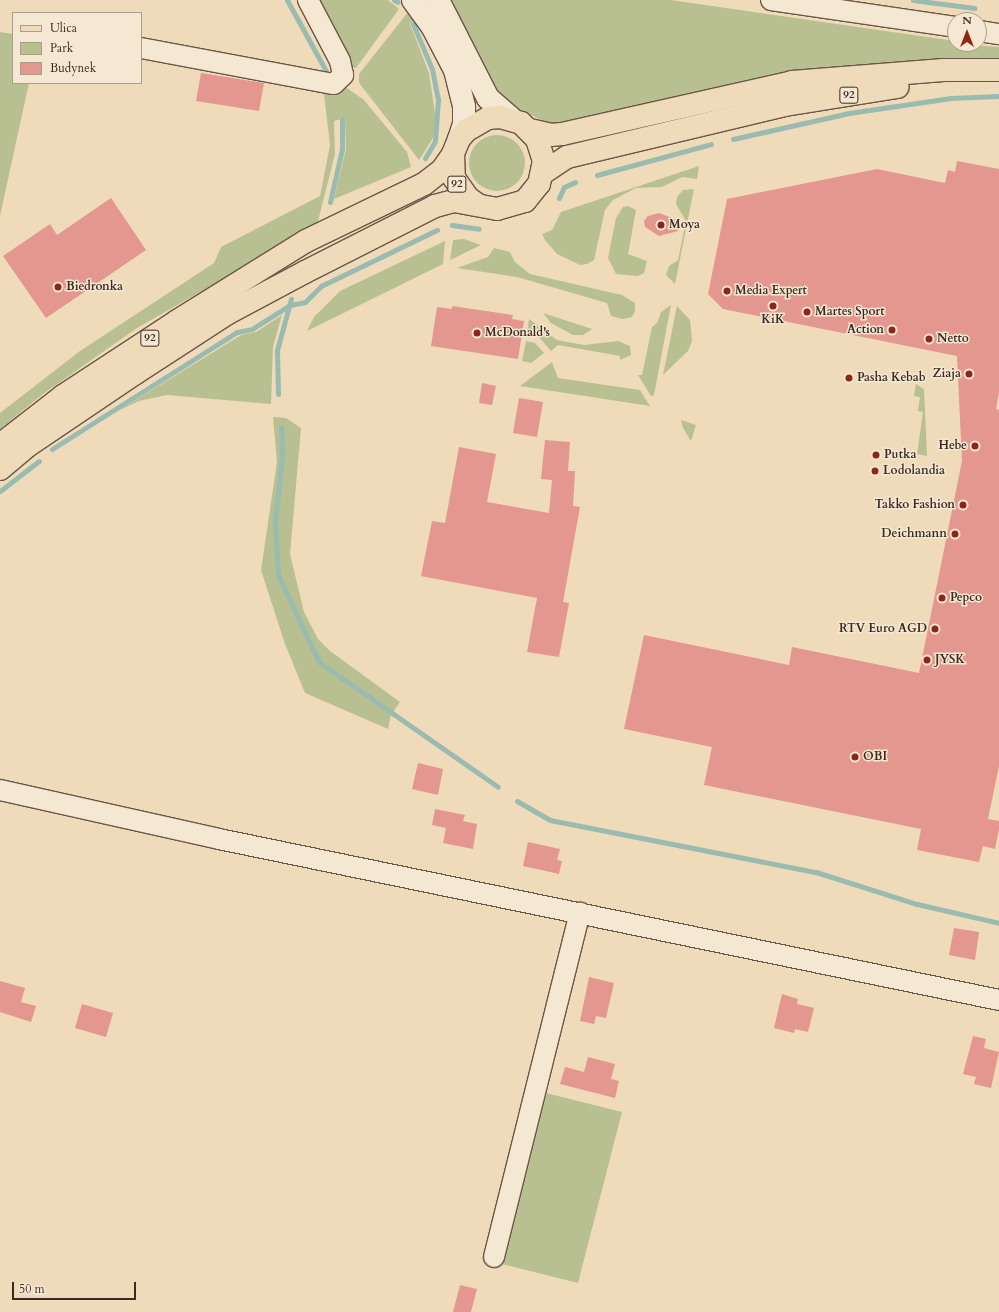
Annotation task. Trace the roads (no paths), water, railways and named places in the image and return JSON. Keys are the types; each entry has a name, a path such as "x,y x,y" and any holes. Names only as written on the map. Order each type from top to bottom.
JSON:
{"main road":[{"name":"92","path":"0,445 64,396 183,317 306,241 424,184 442,170 456,146 472,126 488,118 521,124 551,135 562,134 792,82 944,70 999,71"},
{"name":"92","path":"0,470 29,445 228,313 435,206 454,201 497,209 516,206 532,194 543,173 567,157 785,105 999,71"},
{"path":"521,124 542,150 543,173"},
{"name":"92","path":"456,146 454,178 460,189 478,205"}],"street":[{"path":"142,48 334,84 343,75 340,61 308,0"},
{"path":"413,0 434,28 455,70 464,107 464,124 456,146"},
{"path":"438,0 488,98 521,124"},
{"path":"770,0 947,26"},
{"path":"987,32 999,34"},
{"path":"0,790 999,1000"},
{"path":"494,1257 580,913"}],"waterway":[{"path":"287,0 326,71"},
{"path":"394,0 398,2"},
{"path":"913,0 974,8"},
{"path":"413,24 432,69 438,99 435,141 425,158"},
{"path":"733,139 849,113 951,98 999,96"},
{"path":"330,202 342,149 342,119"},
{"path":"597,175 711,144"},
{"path":"559,198 564,187 575,182"},
{"path":"452,225 479,229"},
{"path":"52,449 237,332 252,329 290,305 305,302 321,286 437,230"},
{"path":"278,394 277,350 291,299"},
{"path":"281,427 282,456 275,522 278,575 319,662 498,787"},
{"path":"0,491 39,461"},
{"path":"517,801 550,820 816,872 917,904 999,923"}],"place":[{"name":"Moya","path":"661,225"},
{"name":"Biedronka","path":"58,287"},
{"name":"Media Expert","path":"727,291"},
{"name":"KiK","path":"773,306"},
{"name":"Martes Sport","path":"807,312"},
{"name":"Action","path":"892,330"},
{"name":"McDonald's","path":"477,333"},
{"name":"Netto","path":"929,339"},
{"name":"Ziaja","path":"969,374"},
{"name":"Pasha Kebab","path":"849,378"},
{"name":"Hebe","path":"975,446"},
{"name":"Putka","path":"876,455"},
{"name":"Lodolandia","path":"875,471"},
{"name":"Takko Fashion","path":"963,505"},
{"name":"Deichmann","path":"955,534"},
{"name":"Pepco","path":"942,598"},
{"name":"RTV Euro AGD","path":"935,629"},
{"name":"JYSK","path":"927,660"},
{"name":"OBI","path":"855,757"}]}
